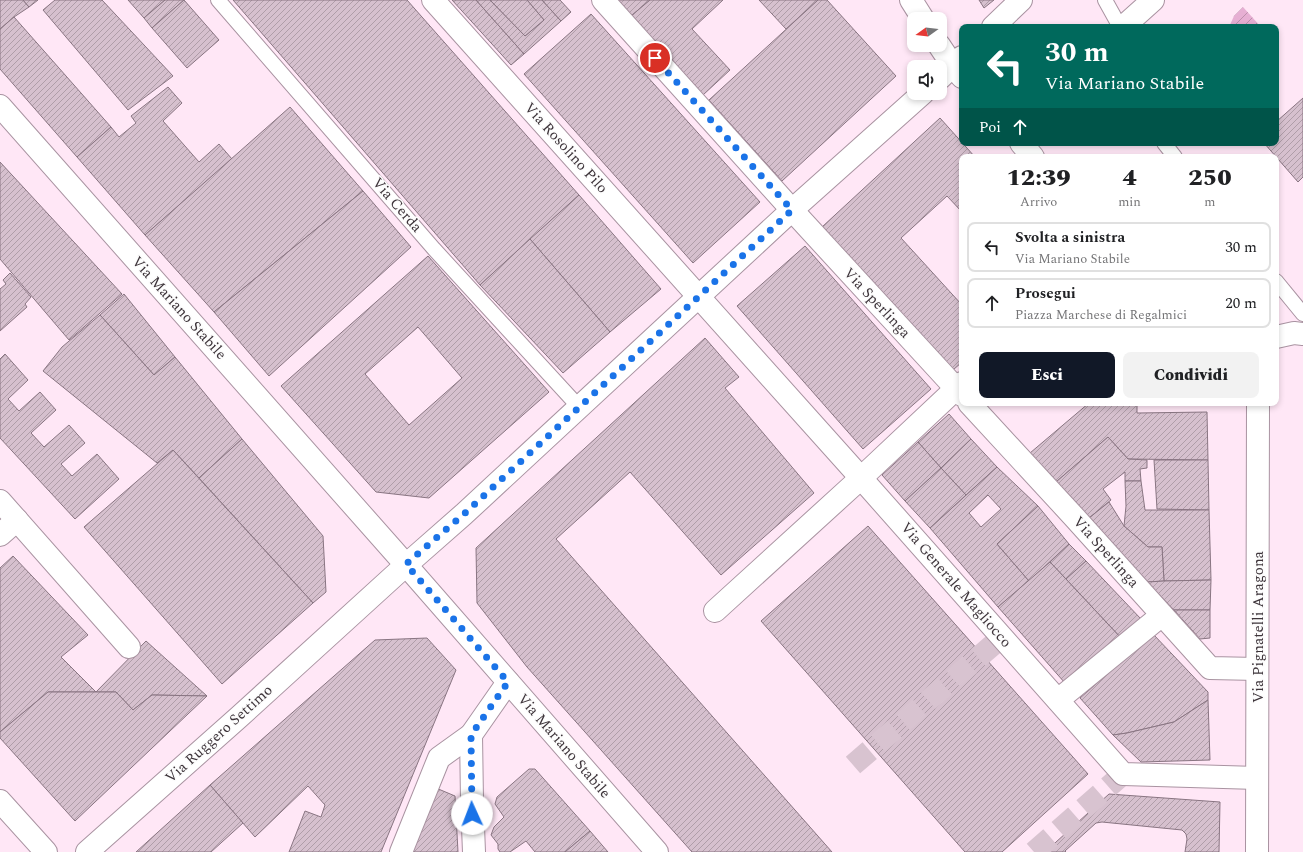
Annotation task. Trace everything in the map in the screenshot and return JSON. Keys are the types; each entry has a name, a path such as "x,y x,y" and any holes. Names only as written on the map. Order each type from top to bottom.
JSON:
{"street":[{"name":"Via Rosolino Pilo","path":"433,0 698,296"},
{"name":"Via Sperlinga","path":"603,0 792,210 959,389"},
{"path":"911,0 919,12"},
{"path":"996,24 1021,0"},
{"path":"1125,24 1153,0"},
{"path":"943,52 954,70"},
{"path":"579,407 792,210 915,100"},
{"name":"Via Mariano Stabile","path":"0,106 406,564 657,852"},
{"path":"1024,146 1030,154"},
{"name":"Via Generale Magliocco","path":"698,296 1123,774 1257,778"},
{"path":"1279,336 1294,333 1303,334"},
{"path":"715,611 861,478 959,395"},
{"name":"Via Sperlinga","path":"975,406 1210,668 1257,669"},
{"name":"Via Pignatelli Aragona","path":"1258,406 1258,852"},
{"name":"Via Ruggero Settimo","path":"87,852 239,717 406,564 464,514 579,407"},
{"path":"0,501 130,647"},
{"path":"0,535 16,520"},
{"path":"1058,700 1162,614"},
{"path":"401,852 439,758 471,735 508,682"},
{"path":"471,735 474,852"},
{"path":"0,801 46,852"}],"lane":[{"name":"Via Cerda","path":"218,0 434,249 579,407"},
{"path":"1105,0 1119,24"},
{"path":"1167,146 1173,154"},
{"path":"1279,285 1303,314"}],"shaded area":[{"path":"1243,7 1258,24 1230,24 1234,16"}],"building":[{"path":"0,0 23,0 29,7 0,29"},
{"path":"23,0 38,0 29,7"},
{"path":"55,0 102,0 173,76 128,110 43,10"},
{"path":"128,0 165,0 144,18"},
{"path":"165,0 184,0 152,28 144,18"},
{"path":"184,0 219,40 187,68 152,28"},
{"path":"233,0 407,0 579,195 480,285"},
{"path":"452,0 476,0 524,54 511,65"},
{"path":"476,0 490,0 525,36 544,20 527,0 542,0 561,21 524,54"},
{"path":"490,0 527,0 544,20 525,36"},
{"path":"542,0 560,0 571,12 561,21"},
{"path":"617,0 650,0 631,16"},
{"path":"650,0 723,0 692,29 730,70 703,95 631,16"},
{"path":"759,0 818,0 786,29"},
{"path":"818,0 827,0 896,76 782,181 709,100"},
{"path":"979,0 994,0 984,8"},
{"path":"591,14 760,202 693,263 524,74"},
{"path":"14,17 111,127 77,157 0,69 0,29"},
{"path":"168,87 182,103 163,121 199,162 219,144 232,159 145,235 77,157 111,127 119,137 136,123 131,116"},
{"path":"1303,98 1303,177 1298,182 1279,160 1279,154 1274,154 1267,146 1279,146 1279,119"},
{"path":"290,107 363,191 214,312 145,235"},
{"path":"940,118 959,139 959,146 965,146 972,154 959,154 959,209 947,196 901,238 959,302 959,365 953,370 822,227"},
{"path":"0,162 122,294 69,340 0,259"},
{"path":"363,191 411,247 269,376 214,312"},
{"path":"579,195 661,289 610,332 530,239"},
{"path":"530,239 610,332 563,373 480,285"},
{"path":"805,246 931,389 863,449 737,306"},
{"path":"428,256 549,392 429,498 376,492 281,386","holes":["418,327 462,378 409,425 365,374"]},
{"path":"10,273 31,297 25,304 27,307 0,331 0,289 6,284 3,280"},
{"path":"124,294 175,357 154,375 100,315"},
{"path":"100,315 154,375 175,357 242,439 199,478 173,450 157,463 43,371 62,347"},
{"path":"705,338 739,377 725,388 814,493 721,575 630,472 556,539 832,852 692,852 527,667 477,603 476,548"},
{"path":"5,354 28,380 8,399 19,411 40,392 56,410 31,433 44,447 69,425 85,443 61,464 72,476 97,454 119,479 75,519 0,438 0,359"},
{"path":"1085,406 1137,406 1137,413 1207,412 1208,460 1128,459 1108,437 1056,482 1030,453"},
{"path":"949,414 971,439 941,468 918,442"},
{"path":"1108,437 1128,459 1147,460 1147,468 1140,469 1141,481 1125,481 1125,472 1103,489 1111,500 1089,518 1056,482"},
{"path":"242,439 323,536 326,592 313,603 199,478"},
{"path":"971,439 997,467 966,495 941,468"},
{"path":"918,442 941,468 905,501 882,475"},
{"path":"173,450 313,603 222,684 84,527"},
{"path":"1154,460 1208,460 1209,510 1157,509"},
{"path":"997,467 1038,506 997,544 1029,581 998,607 930,528","holes":["988,495 1001,509 981,527 969,513"]},
{"path":"941,468 966,495 930,528 905,501"},
{"path":"1125,481 1141,481 1145,510 1209,510 1211,580 1164,581 1162,547 1148,547 1124,526 1126,506"},
{"path":"1109,502 1124,526 1148,547 1162,547 1164,581 1147,582 1089,518"},
{"path":"1038,506 1069,544 1029,581 997,544"},
{"path":"868,526 1088,774 1002,852 965,852 761,621"},
{"path":"1069,544 1086,561 1066,579 1050,562"},
{"path":"13,556 88,635 61,657 96,692 48,692 0,732 0,568"},
{"path":"1086,561 1141,619 1121,638 1066,579"},
{"path":"1050,562 1121,638 1065,683 998,607"},
{"path":"1211,580 1210,610 1174,610 1147,582 1164,581"},
{"path":"1174,610 1210,610 1210,638 1200,639"},
{"path":"1153,634 1208,692 1208,700 1174,722 1113,735 1080,698"},
{"path":"427,638 456,670 381,852 289,852 305,811 321,817 325,805 308,786 255,837 210,785 375,640"},
{"path":"146,641 207,696 152,695 133,710 116,692 96,692"},
{"path":"48,692 116,692 133,710 152,695 207,696 75,821 0,738 0,732"},
{"path":"1208,700 1210,760 1141,762 1113,735 1174,722"},
{"path":"529,769 535,769 590,831 565,852 535,852 526,841 510,852 500,852 498,849 498,844 491,835 494,827 504,817 495,804 497,797"},
{"path":"210,785 243,823 211,852 136,852"},
{"path":"436,788 455,796 458,852 409,852"},
{"path":"1109,794 1220,802 1219,852 1185,852 1187,839 1186,834 1182,830 1102,822 1096,823 1065,851 1066,852 1045,852"},
{"path":"590,831 608,852 565,852"}],"tunnel":[{"path":"853,765 1002,637"},
{"path":"1034,852 1123,774"}],"route":[{"path":"472,814 471,735 508,682 406,564 464,514 792,210 655,58"}]}
